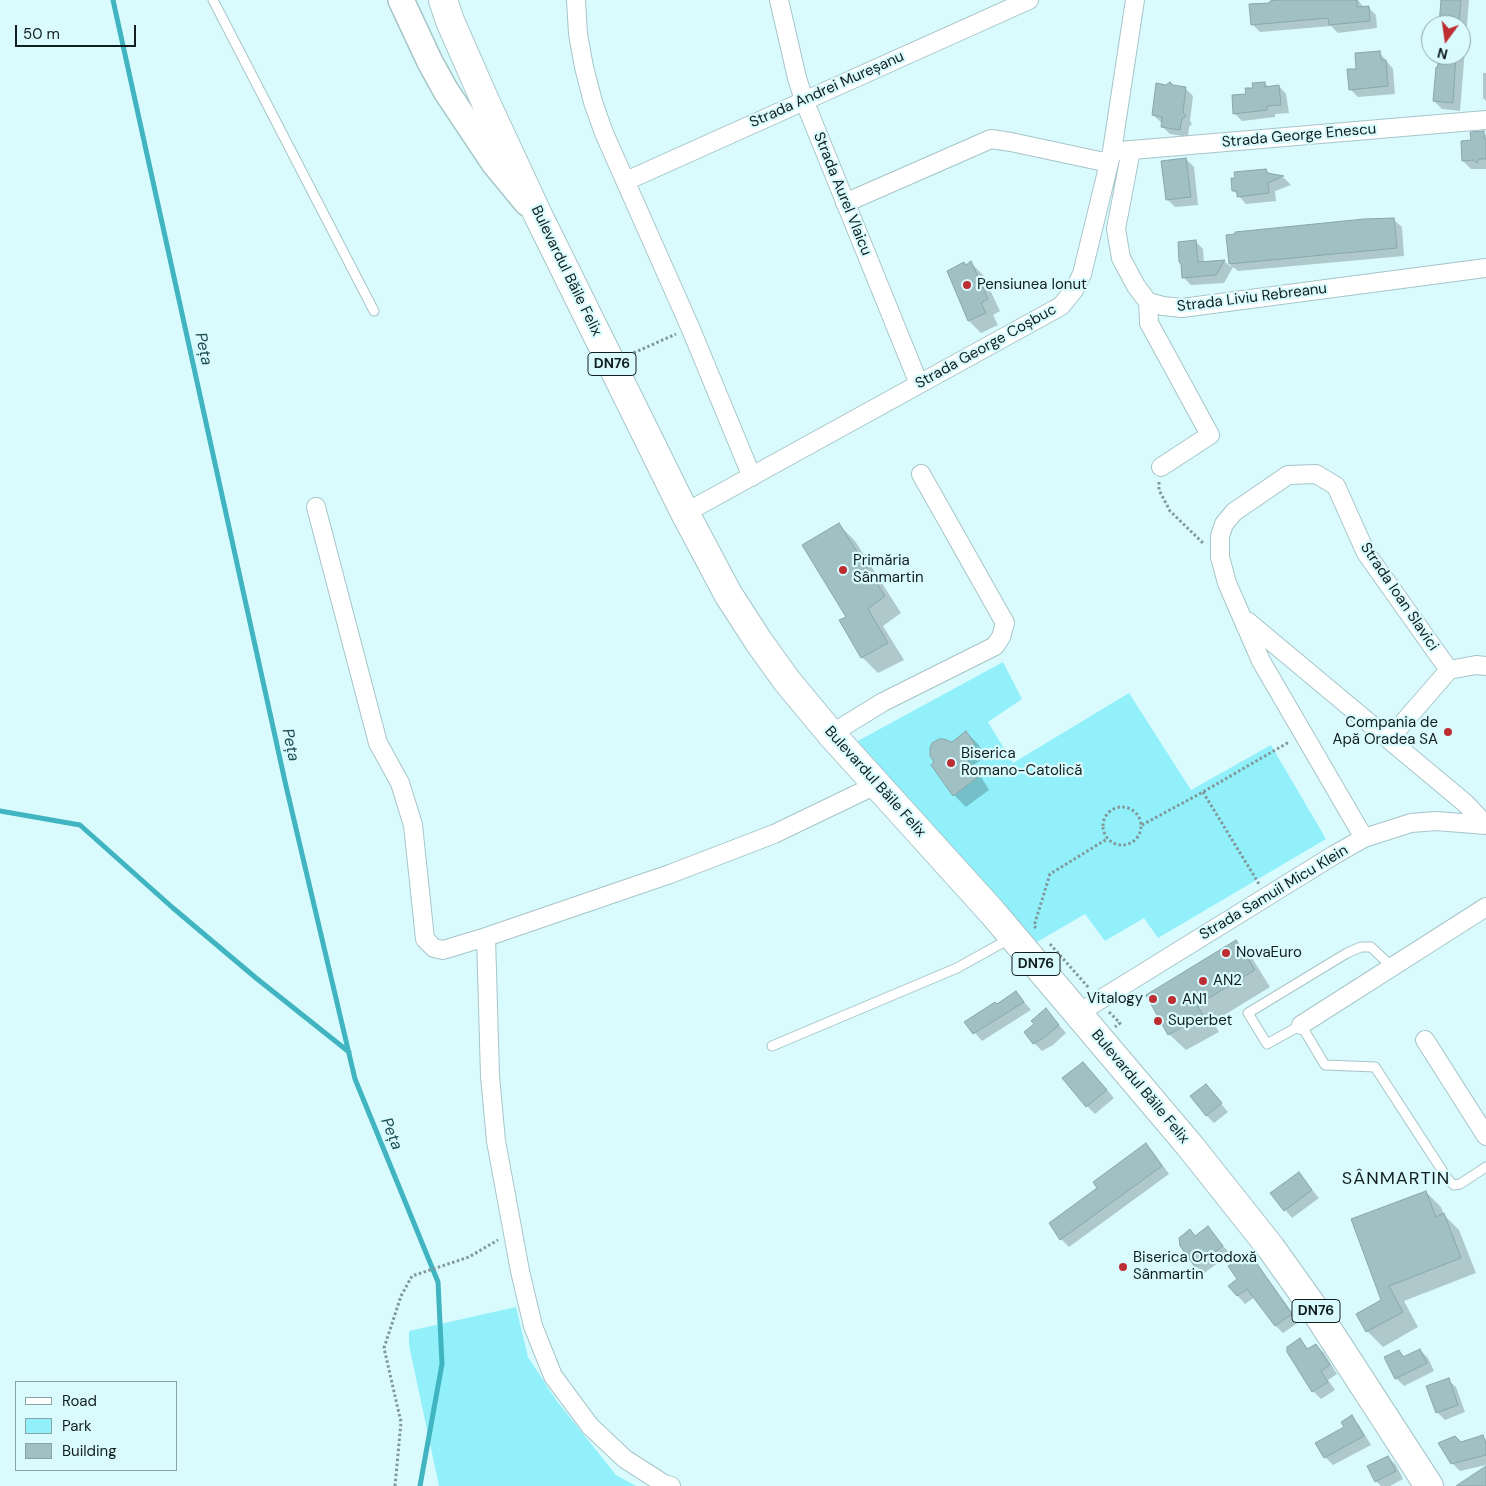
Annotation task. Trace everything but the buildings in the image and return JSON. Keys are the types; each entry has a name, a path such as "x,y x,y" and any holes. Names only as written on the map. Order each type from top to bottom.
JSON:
{"main road":[{"path":"401,0 446,91 494,163 538,215"},
{"name":"Bulevardul Băile Felix","path":"443,0 450,21 486,103 611,364 685,513 728,594 759,642 787,681 831,734 878,784 1013,937 1088,1007 1099,1038 1190,1146 1271,1248 1352,1364 1429,1486"}],"street":[{"path":"576,0 578,34 584,67 593,102 604,133 690,327 752,477"},
{"name":"Strada Aurel Vlaicu","path":"779,0 804,100 919,384"},
{"name":"Strada Andrei Mureșanu","path":"626,181 1030,0"},
{"name":"Strada George Coșbuc","path":"685,513 1061,306 1074,290 1082,274 1111,157 1135,0"},
{"name":"Strada George Enescu","path":"845,203 991,139 1111,157 1131,150 1486,120"},
{"path":"1131,150 1116,229 1121,258 1136,286 1148,302 1149,323 1210,435 1161,467"},
{"name":"Strada Liviu Rebreanu","path":"1148,302 1182,308 1486,268"},
{"path":"831,734 883,702 995,646 1001,637 1005,623 921,474"},
{"name":"Strada Ioan Slavici","path":"1364,838 1261,661 1227,583 1220,557 1220,536 1224,524 1234,512 1288,475 1316,474 1336,486 1366,553 1449,670"},
{"path":"316,507 378,743 400,783 413,825 424,939 434,948 443,950 486,938 670,874 774,834 878,784"},
{"name":"Strada Ioan Slavici","path":"1242,617 1465,803 1486,825"},
{"path":"1389,739 1449,670 1476,665 1486,666"},
{"name":"Strada Samuil Micu Klein","path":"1088,1007 1364,838 1411,823 1436,821 1486,825"},
{"path":"1301,1025 1486,907"},
{"path":"486,938 490,1076 496,1141 533,1326 553,1376 590,1426 625,1459 664,1484 671,1486"},
{"path":"1425,1040 1486,1136"}],"lane":[{"path":"213,0 374,311"},
{"path":"772,1046 957,968 1013,937"},
{"path":"1392,967 1371,947 1361,947 1248,1013 1267,1044 1301,1025 1325,1064 1375,1067 1449,1181 1454,1184 1460,1184 1486,1168"}],"path":[{"path":"611,364 690,327"},
{"path":"1161,467 1159,490 1170,511 1220,557"},
{"path":"1142,825 1303,734"},
{"path":"1203,792 1267,898"},
{"path":"1118,807 1131,809 1136,813 1142,825 1139,836 1130,844 1118,845 1107,839 1103,827 1104,820 1112,810 1118,807"},
{"path":"1041,934 1034,926 1050,874 1107,839"},
{"path":"1047,941 1088,1007 1120,1023 1099,1038"},
{"path":"395,1486 401,1422 384,1348 401,1296 412,1276 469,1257 513,1231"}],"green space":[{"path":"1003,662 1022,699 988,722 1013,763 1129,693 1191,790 1271,745 1326,839 1158,938 1144,918 1105,941 1085,914 1037,942 856,742"},
{"path":"516,1307 528,1357 556,1400 616,1475 636,1486 439,1486 409,1345 409,1331"}],"waterway":[{"name":"Peța","path":"113,0 286,786 355,1079 438,1282 442,1364 420,1486"},
{"path":"0,811 80,825 173,908 256,978 349,1052"}],"place":[{"name":"Pensiunea Ionut","path":"967,285"},
{"name":"Primăria Sânmartin","path":"843,570"},
{"name":"Compania de Apă Oradea SA","path":"1448,732"},
{"name":"Biserica Romano-Catolică","path":"951,763"},
{"name":"NovaEuro","path":"1226,953"},
{"name":"AN2","path":"1203,981"},
{"name":"Vitalogy","path":"1153,999"},
{"name":"AN1","path":"1172,1000"},
{"name":"Superbet","path":"1158,1021"},
{"name":"Biserica Ortodoxă Sânmartin","path":"1123,1267"}],"district":[{"name":"SÂNMARTIN","path":"1396,1179"}]}
